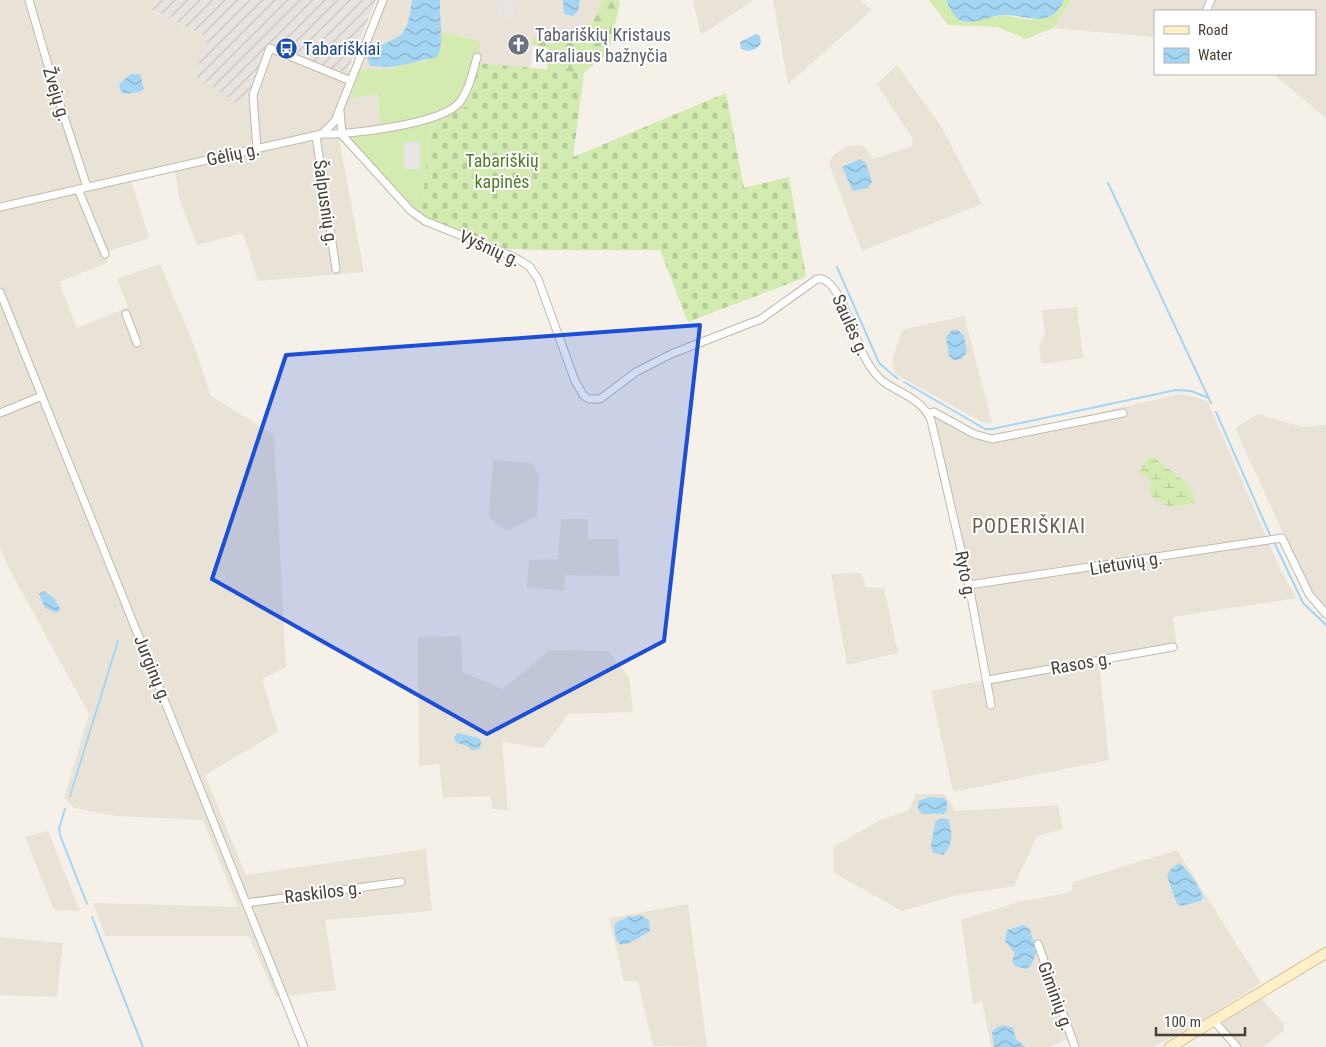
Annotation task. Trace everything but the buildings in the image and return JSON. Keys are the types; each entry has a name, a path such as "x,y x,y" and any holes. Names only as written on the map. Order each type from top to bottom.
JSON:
{"main road":[{"path":"1170,1047 1326,953"}],"street":[{"name":"Žvejų g.","path":"29,0 54,86 88,187"},
{"path":"319,135 335,121 340,111 382,0"},
{"path":"257,149 252,95 270,48 351,81"},
{"name":"Gėlių g.","path":"0,207 319,135 342,135 417,122 451,108 459,102 464,95 477,56"},
{"path":"340,111 342,135"},
{"name":"Šalpusnių g.","path":"319,135 336,269"},
{"name":"Vyšnių g.","path":"342,135 417,215 514,257 528,266 543,291 575,380 580,390 589,399"},
{"path":"78,189 106,254"},
{"name":"Saulės g.","path":"589,399 594,400 606,396 628,377 671,354 761,319 811,282 822,278 833,285 862,353 876,375 913,399 928,412 934,412 974,434 992,439 1123,413"},
{"name":"Jurginų g.","path":"0,292 304,1047"},
{"path":"126,314 138,343"},
{"path":"0,414 42,396"},
{"name":"Ryto g.","path":"928,412 969,585 980,649 988,680 991,705"},
{"name":"Lietuvių g.","path":"969,585 1282,538 1309,594 1326,614"},
{"name":"Rasos g.","path":"988,680 1173,647"},
{"name":"Raskilos g.","path":"246,903 401,882"},
{"name":"Giminių g.","path":"1038,944 1075,1047"},
{"path":"1214,1021 1237,1047"}],"highlighted area":[{"path":"700,325 664,641 487,734 212,579 286,355"}],"shaded area":[{"path":"0,0 156,0 152,11 209,38 244,106 268,43 342,72 348,70 359,73 352,98 378,94 381,132 339,139 364,272 258,281 243,233 197,245 180,201 174,167 130,177 149,238 109,251 107,263 59,282 77,328 128,307 117,279 160,264 195,348 211,396 274,435 286,667 262,679 278,732 205,775 246,875 426,849 432,911 325,920 336,990 276,997 249,936 105,936 93,903 238,907 203,820 116,816 74,808 64,798 89,714 7,565 0,547"},
{"path":"156,0 376,0 348,70 343,73 268,43 243,107 194,75 209,38 152,10"},
{"path":"387,0 412,0 407,28 394,40 371,49 371,66 393,67 387,70 360,69"},
{"path":"440,0 602,0 593,22 553,38 533,38 531,69 479,63 481,41 440,32"},
{"path":"501,0 516,0 513,18 498,16"},
{"path":"693,0 754,0 701,35"},
{"path":"773,0 859,0 872,10 788,84"},
{"path":"1071,0 1326,0 1326,118 1274,75 1316,75 1316,10 1154,10 1154,37 1053,28"},
{"path":"897,65 941,126 982,204 862,251 829,164 832,156 847,146 861,145 866,148 873,159 912,146 913,139 877,84"},
{"path":"404,142 420,142 420,169 404,169"},
{"path":"1077,307 1083,358 1042,364 1039,346 1045,333 1042,310"},
{"path":"964,316 992,422 984,423 895,374 892,360 902,330"},
{"path":"1181,394 1197,397 1208,402 1283,575 1297,598 1173,617 1177,648 1099,663 1109,760 953,792 931,691 988,679 932,406 985,435 1007,433","holes":["1154,457 1168,470 1180,477 1149,488 1151,480 1141,469 1147,458"]},
{"path":"1258,414 1302,427 1326,425 1326,611 1311,595 1235,428"},
{"path":"493,460 532,463 539,475 537,516 507,531 489,518"},
{"path":"561,519 588,519 588,539 618,539 620,576 565,575 564,591 527,587 529,560 558,559"},
{"path":"861,573 866,587 884,588 898,653 847,665 831,574"},
{"path":"461,636 462,672 503,689 550,650 608,651 629,677 633,712 569,714 543,748 502,742 508,810 492,809 491,796 443,798 439,764 419,766 418,637"},
{"path":"916,794 944,794 956,811 1058,805 1063,829 1037,836 1014,886 957,895 902,911 834,873 833,847 880,820 909,810"},
{"path":"48,831 80,911 54,910 25,837"},
{"path":"1177,850 1261,983 1197,1024 1153,1047 1070,1047 1067,1039 1049,1047 991,1047 982,1001 973,1004 961,920 1018,902 1071,892 1073,882"},
{"path":"688,904 707,1047 653,1046 638,982 624,981 609,918"},
{"path":"0,937 63,943 57,997 0,995"},
{"path":"1261,998 1283,1023 1284,1031 1263,1047 1242,1047 1224,1029 1223,1022"}],"green space":[{"path":"602,0 619,0 620,4 608,53 584,73 547,70 548,50 546,47 532,45 533,38 553,38 593,22"},
{"path":"929,0 946,0 950,9 961,21 1003,15 1031,20 1060,9 1064,0 1071,0 1053,28 1026,39 997,27 948,25"},
{"path":"440,32 481,41 479,63 468,106 431,120 421,216 415,220 339,139 381,132 378,94 351,98 360,69 387,70 410,62 426,61 441,42"},
{"name":"Tabariškių kapinės","path":"479,63 584,73 573,157 726,93 744,188 789,177 806,277 688,322 660,250 537,250 500,248 421,216 431,120 468,106"},
{"path":"1154,457 1185,483 1190,489 1194,503 1169,506 1154,498 1149,492 1151,480 1139,472 1148,458"}],"water":[{"path":"412,0 440,0 441,45 437,57 393,67 370,66 367,58 371,49 391,41 406,28"},
{"path":"563,0 580,0 578,11 573,16 564,14"},
{"path":"946,0 1064,0 1059,9 1045,18 1038,19 1004,15 967,22 962,21 952,12"},
{"path":"756,34 760,36 761,41 756,49 750,51 741,49 740,42"},
{"path":"131,74 140,74 144,89 139,92 124,94 120,90 119,84"},
{"path":"860,159 865,162 872,181 868,188 853,191 842,167"},
{"path":"952,330 958,330 964,336 967,351 962,359 954,360 949,356 946,337"},
{"path":"44,591 55,599 60,609 58,613 45,608 39,594"},
{"path":"458,733 479,738 481,742 480,749 472,750 455,742 454,737"},
{"path":"929,797 944,798 947,801 947,811 944,814 922,814 918,809 918,801"},
{"path":"942,818 948,819 951,828 949,847 943,855 933,853 931,846 935,822"},
{"path":"1179,863 1187,870 1196,883 1203,897 1201,901 1181,906 1177,904 1167,876 1171,869"},
{"path":"640,915 649,920 650,931 630,942 620,944 615,934 615,923 628,917"},
{"path":"1023,925 1029,928 1037,951 1031,966 1026,969 1015,966 1012,961 1015,953 1005,941 1007,930"},
{"path":"1004,1025 1013,1028 1016,1039 1025,1047 994,1047 992,1032"}],"waterway":[{"path":"1108,183 1211,403"},
{"path":"837,267 879,363 898,379"},
{"path":"904,382 985,429 1176,390 1191,391 1209,398"},
{"path":"1216,412 1270,535"},
{"path":"1275,544 1303,603 1326,625"},
{"path":"70,796 118,641"},
{"path":"65,809 59,829 60,835 87,904"},
{"path":"92,917 143,1047"}],"place":[{"name":"Tabariškių Kristaus Karaliaus bažnyčia","path":"519,44"},
{"name":"Tabariškiai","path":"287,48"}],"district":[{"name":"PODERIŠKIAI","path":"1029,526"}]}
